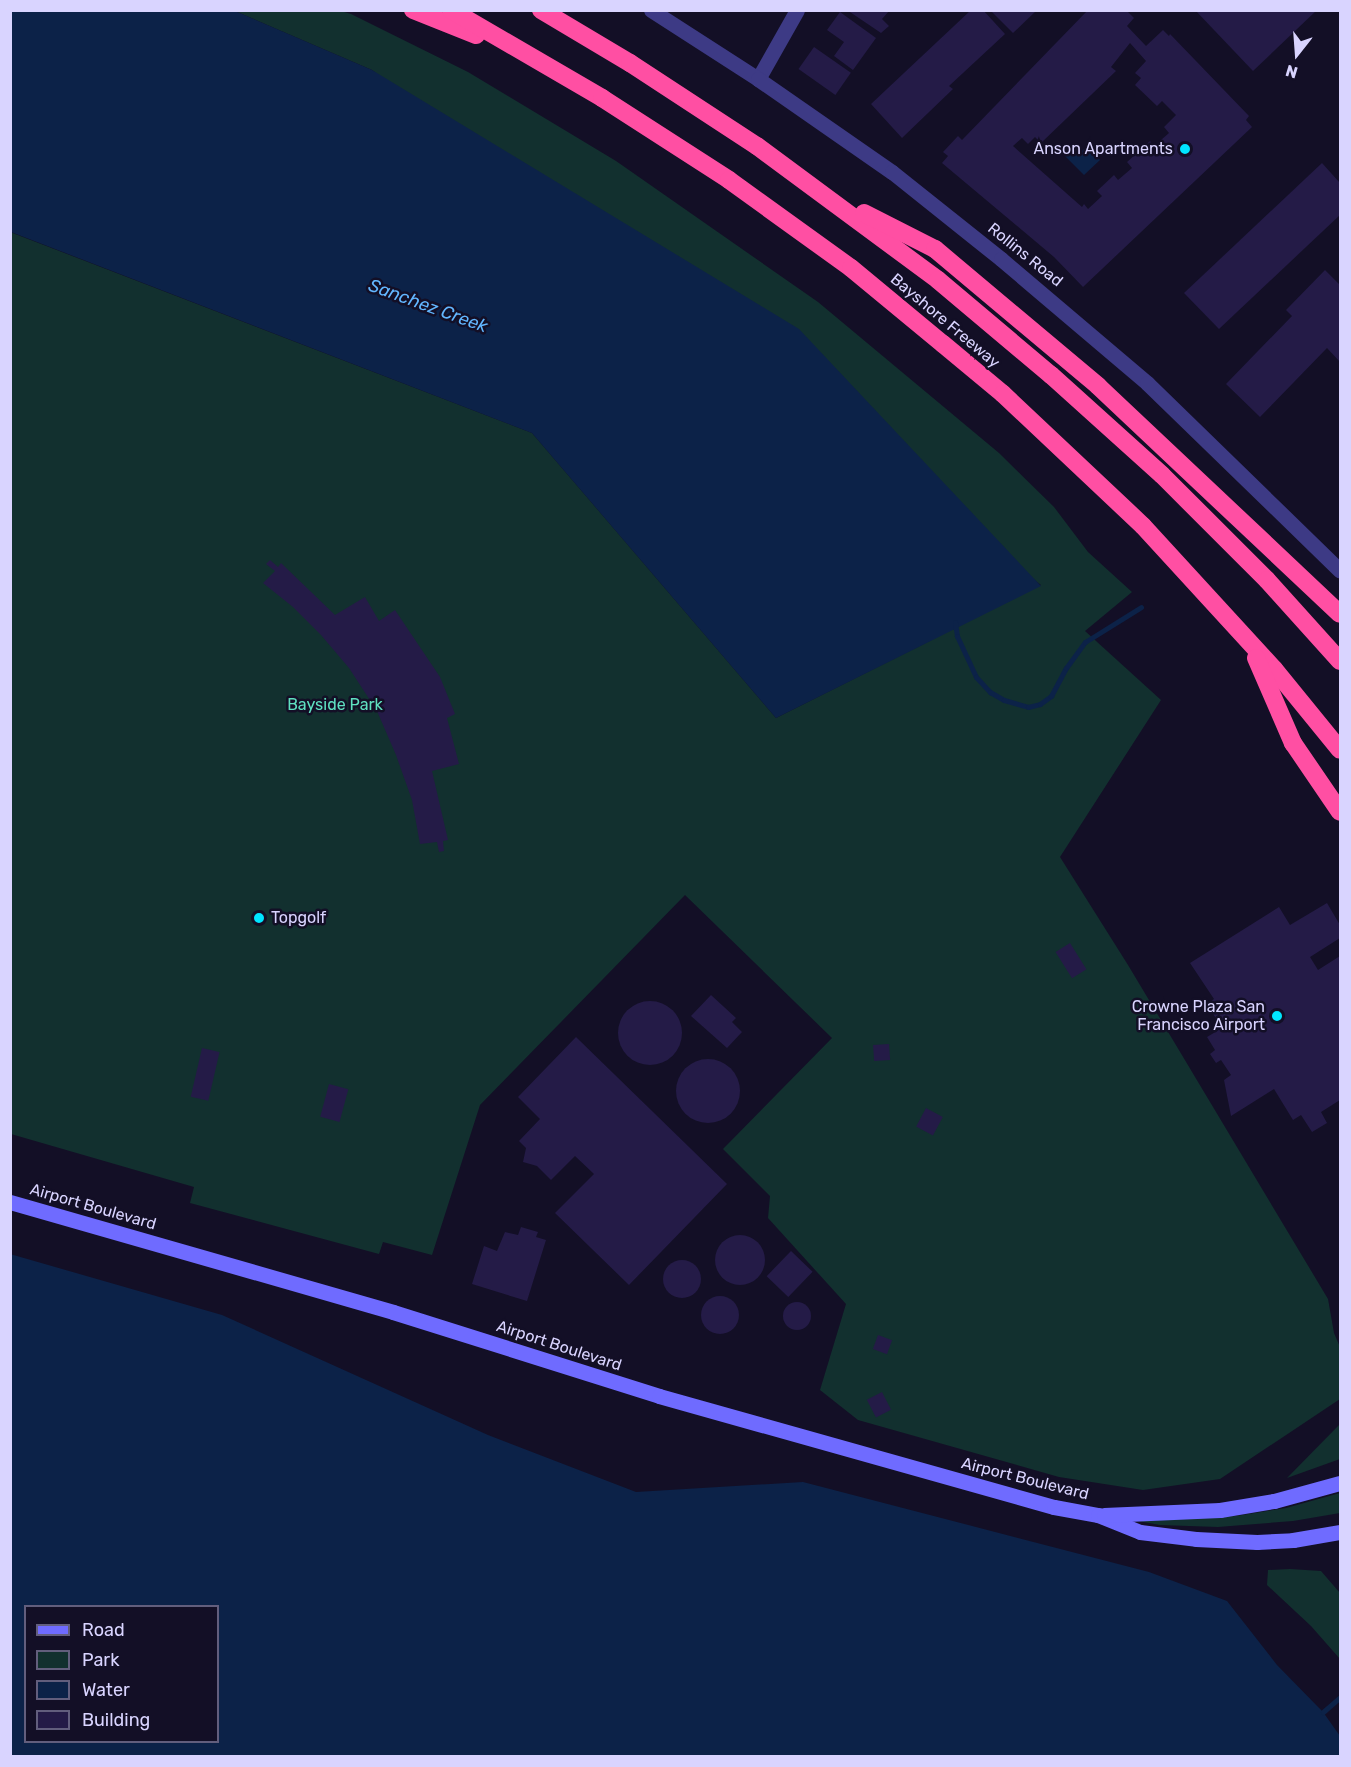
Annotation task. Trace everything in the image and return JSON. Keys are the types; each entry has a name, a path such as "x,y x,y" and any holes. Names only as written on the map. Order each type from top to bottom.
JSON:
{"highway":[{"path":"413,10 540,60"},
{"name":"Bayshore Freeway","path":"451,10 540,60 729,180 851,268 934,336 1003,394 1143,526 1249,642 1341,750"},
{"name":"Bayshore Freeway","path":"541,10 693,103 820,190 938,280 1107,425 1215,527 1341,661"},
{"path":"820,190 935,249 1098,386 1341,614"},
{"path":"1249,642 1293,743 1341,812"}],"main road":[{"name":"Airport Boulevard","path":"10,1202 400,1314 658,1396 1042,1504 1098,1515 1140,1532 1207,1540 1284,1541 1341,1532"},
{"name":"Airport Boulevard","path":"1098,1515 1220,1510 1274,1501 1341,1483"}],"street":[{"name":"Rollins Road","path":"651,10 758,79 892,172 1055,303 1147,383 1341,571"},
{"path":"758,79 797,10"}],"green space":[{"name":"Bayside Park","path":"235,11 341,11 351,14 468,72 616,161 818,302 999,453 1054,507 1088,552 1132,592 1085,631 1161,700 1060,857 1128,965 1328,1299 1334,1333 1340,1347 1340,1399 1220,1479 1143,1490 1059,1477 858,1420 820,1390 846,1304 768,1218 770,1196 723,1149 832,1038 685,895 480,1105 432,1255 383,1242 379,1254 190,1203 194,1187 11,1134 10,232 532,433 776,718 1041,585 372,70"},
{"path":"1340,1424 1340,1459 1287,1478"},
{"path":"1340,1493 1340,1513 1293,1521 1218,1527 1160,1525 1138,1521 1236,1516 1286,1508"},
{"path":"1268,1570 1321,1571 1340,1593 1340,1659 1311,1626 1267,1585"}],"water":[{"path":"10,11 235,11 372,70 799,329 1041,586 776,718 532,433 11,232"},
{"path":"1067,143 1079,154 1087,146 1100,160 1084,175 1059,150"},
{"path":"10,1254 222,1315 488,1435 636,1492 803,1482 1149,1572 1227,1601 1277,1665 1323,1712 1340,1736 1340,1756 11,1756"}],"building":[{"path":"847,10 890,10 882,19 889,26 881,33"},
{"path":"971,10 983,10 1005,34 949,86 953,89 902,138 871,104"},
{"path":"990,10 1037,10 1013,33"},
{"name":"Anson Apartments","path":"1088,10 1126,10 1134,18 1127,26 1146,46 1163,30 1169,36 1170,34 1249,116 1246,120 1252,127 1083,287 1054,257 942,163 948,156 943,152 958,136 962,140","holes":["1130,43 1146,61 1135,73 1141,78 1135,85 1157,106 1162,101 1176,115 1164,127 1169,133 1154,146 1150,141 1127,162 1132,168 1118,180 1114,175 1097,191 1102,196 1088,209 1084,204 1082,207 1013,146 1022,138 1028,144 1035,137 1041,143 1116,71 1111,67"]},
{"path":"1195,10 1317,10 1253,71"},
{"path":"840,12 876,38 853,70 834,56 844,42 827,30"},
{"path":"814,47 851,73 835,95 799,69"},
{"path":"1322,163 1340,183 1340,215 1219,329 1184,293"},
{"path":"1325,270 1340,285 1340,362 1327,348 1260,417 1226,384 1292,316 1286,310"},
{"path":"270,560 278,567 281,563 335,615 365,597 379,621 395,610 440,677 455,714 447,718 459,764 432,771 448,840 443,841 444,851 439,852 437,842 420,844 412,800 396,755 377,711 349,668 293,607 263,583 275,571 266,564"},
{"name":"Crowne Plaza San Francisco Airport","path":"1327,903 1340,925 1340,938 1310,957 1318,970 1340,956 1340,1100 1321,1112 1327,1123 1312,1132 1301,1115 1293,1120 1274,1089 1231,1116 1224,1080 1231,1075 1221,1060 1216,1063 1210,1054 1215,1050 1207,1037 1222,1028 1207,1004 1214,999 1190,963 1279,907 1290,925"},
{"path":"1070,943 1086,969 1072,978 1056,952"},
{"path":"711,995 736,1018 732,1022 742,1032 727,1048 691,1016"},
{"path":"650,1001 668,1007 676,1015 682,1033 676,1051 668,1059 650,1065 632,1059 624,1051 618,1033 624,1015 632,1007"},
{"path":"576,1037 727,1184 629,1285 555,1213 594,1174 575,1156 551,1180 537,1166 523,1162 526,1148 519,1141 540,1119 518,1097"},
{"path":"889,1044 890,1060 874,1061 873,1045"},
{"path":"202,1048 220,1052 208,1101 191,1097"},
{"path":"708,1059 726,1065 734,1073 740,1091 734,1109 726,1117 708,1123 690,1117 682,1109 676,1091 682,1073 690,1065"},
{"path":"329,1084 348,1089 340,1122 320,1117"},
{"path":"926,1108 943,1117 933,1135 916,1127"},
{"path":"521,1227 538,1232 536,1237 546,1240 527,1301 472,1284 484,1246 497,1251 505,1232 518,1235"},
{"path":"740,1235 754,1239 761,1246 765,1260 761,1274 754,1281 740,1285 726,1281 719,1274 715,1260 719,1246 726,1239"},
{"path":"791,1251 813,1272 788,1297 767,1276"},
{"path":"682,1260 689,1261 695,1266 700,1272 700,1286 695,1292 689,1297 682,1298 675,1297 669,1292 664,1286 663,1279 664,1272 669,1266 675,1261"},
{"path":"720,1296 733,1302 739,1315 733,1328 720,1334 707,1328 701,1315 707,1302"},
{"path":"797,1302 807,1306 811,1316 807,1326 797,1330 787,1326 783,1316 787,1306"},
{"path":"878,1335 892,1340 887,1354 873,1349"},
{"path":"882,1392 891,1410 876,1418 867,1400"}],"waterway":[{"name":"Sanchez Creek","path":"955,622 957,636 976,677 990,692 1004,700 1028,707 1040,704 1051,696 1066,668 1085,642 1141,607"},
{"path":"1323,1712 1340,1697"}],"place":[{"name":"Anson Apartments","path":"1185,149"},
{"name":"Topgolf","path":"259,918"},
{"name":"Crowne Plaza San Francisco Airport","path":"1277,1016"}]}
